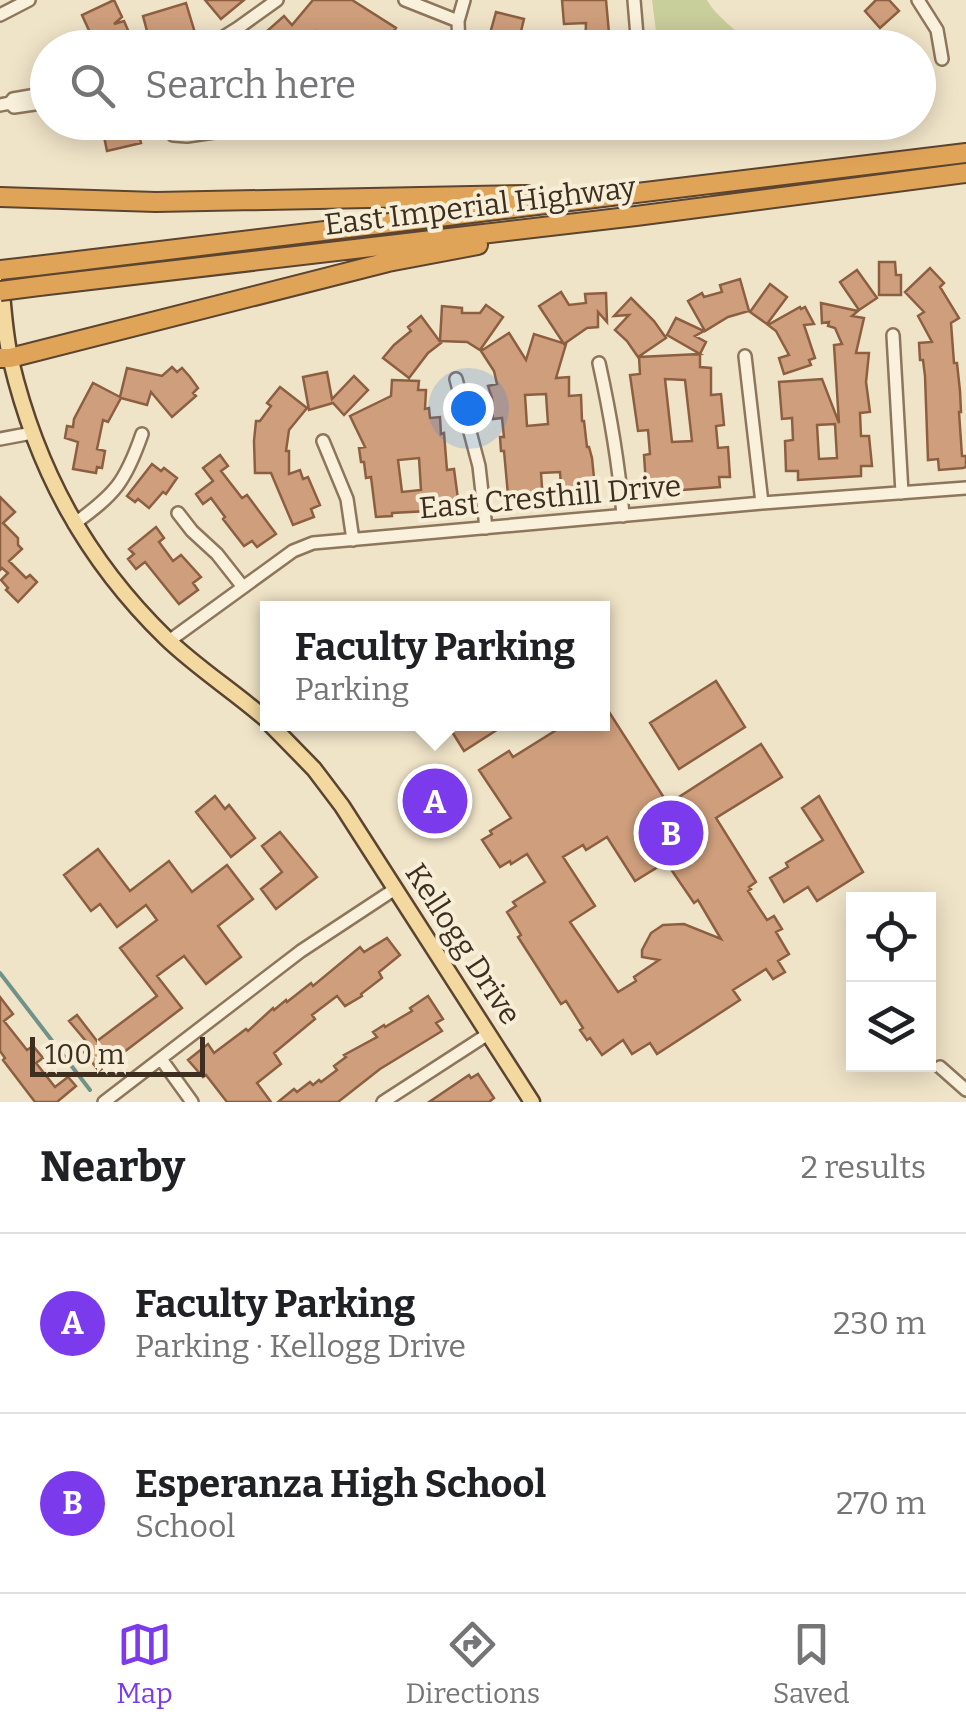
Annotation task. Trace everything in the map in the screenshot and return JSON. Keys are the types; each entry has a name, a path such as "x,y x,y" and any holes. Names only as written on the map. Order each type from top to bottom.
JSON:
{"highway":[{"name":"East Imperial Highway","path":"0,270 966,153"},
{"name":"East Imperial Highway","path":"0,291 966,173"},
{"path":"0,197 156,202 628,193"},
{"path":"5,358 388,262 636,216"}],"main road":[{"name":"Kellogg Drive","path":"0,270 5,358 50,478 74,524 128,598 168,640 260,715"},
{"name":"Kellogg Drive","path":"278,731 342,806 532,1102"}],"street":[{"path":"0,15 29,0"},
{"path":"233,30 277,0"},
{"path":"404,0 458,21"},
{"path":"458,30 464,0"},
{"path":"634,0 636,30"},
{"path":"918,0 937,30 942,59"},
{"path":"5,104 30,96"},
{"path":"5,104 14,108 30,105"},
{"path":"893,335 902,493"},
{"path":"745,356 762,503"},
{"path":"599,362 610,410 623,516"},
{"path":"456,378 480,466 486,528"},
{"path":"0,439 32,434"},
{"path":"74,524 106,500 129,471 142,434"},
{"path":"324,442 347,499 353,540"},
{"name":"East Cresthill Drive","path":"168,640 293,551 313,543 966,488"},
{"path":"178,513 243,587"},
{"path":"104,1102 301,951 395,889"},
{"path":"383,1102 488,1034"},
{"path":"161,1059 192,1102"},
{"path":"940,1066 966,1090"}],"green space":[{"path":"652,0 707,0 736,30 656,30"}],"building":[{"path":"114,0 122,17 114,24 124,21 128,30 89,30 82,15"},
{"path":"205,0 244,0 221,19"},
{"path":"313,0 352,0 396,28 268,30 284,16 292,25"},
{"path":"562,0 606,0 609,30 586,30 586,23 564,24"},
{"path":"876,0 889,0 899,11 880,28 865,11"},
{"path":"186,3 194,30 147,30 143,16"},
{"path":"496,12 524,19 521,30 491,30"},
{"path":"105,140 141,143 107,151"},
{"path":"879,262 895,262 896,275 901,275 901,295 879,295"},
{"path":"930,268 944,283 940,287 959,318 951,323 960,391 962,456 966,456 963,468 939,470 938,459 928,460 925,376 919,343 932,342 918,316 924,312 905,292"},
{"path":"857,270 877,298 859,310 840,282"},
{"path":"740,279 749,311 728,317 705,331 688,301 702,293 704,297 722,292 720,285"},
{"path":"770,284 787,297 767,324 750,312"},
{"path":"561,292 569,305 586,303 585,294 606,293 607,322 598,312 598,327 587,328 564,344 539,306"},
{"path":"631,298 666,338 638,357 615,330 629,315 614,316"},
{"path":"821,303 858,311 852,316 864,318 856,353 869,353 866,382 870,412 860,413 861,436 869,436 872,466 861,466 861,476 798,480 798,471 786,471 785,441 793,440 792,418 782,419 779,382 822,379 839,423 834,345 842,344 835,328 828,326 829,322 822,323","holes":["835,424 837,458 819,459 817,425"]},
{"path":"486,305 503,317 480,350 467,342 440,341 442,306 462,308 462,313 480,313"},
{"path":"805,307 814,324 804,325 815,358 809,360 811,365 784,374 779,358 789,355 776,331 768,325"},
{"path":"421,316 441,343 409,378 383,358"},
{"path":"676,318 704,331 695,336 706,342 700,354 667,335"},
{"path":"509,333 526,360 534,334 566,344 556,378 569,377 569,396 581,395 595,488 585,489 585,498 562,500 560,472 541,473 543,501 519,503 519,494 508,495 501,451 502,418 493,419 488,386 497,384 481,351","holes":["546,394 548,424 527,426 525,395"]},
{"path":"700,354 700,367 711,368 711,395 721,394 724,425 716,426 718,448 728,447 730,477 719,477 720,487 657,492 656,484 646,484 644,455 650,454 648,430 638,431 630,375 640,374 639,357","holes":["665,379 685,380 692,441 672,442"]},
{"path":"172,367 177,372 182,368 190,377 198,388 193,393 196,396 172,417 151,392 147,405 121,398 108,422 103,420 97,449 105,451 102,468 97,467 96,473 73,469 78,442 65,438 67,426 73,427 93,383 120,397 127,368 162,376"},
{"path":"327,372 332,399 354,376 368,390 344,415 333,403 309,410 303,377"},
{"path":"392,380 419,381 418,390 426,390 425,409 429,408 430,418 440,417 447,470 454,469 458,499 446,500 447,510 376,517 371,477 366,478 361,462 359,448 365,447 350,416 391,396","holes":["419,458 421,490 402,492 398,460"]},
{"path":"280,387 307,408 289,430 289,474 300,470 303,479 308,477 320,505 311,509 314,517 293,525 271,473 255,473 256,421 271,406 267,403"},
{"path":"220,455 228,466 221,471 242,498 247,495 276,534 257,547 252,541 244,546 211,498 203,504 196,494 213,481 203,468"},
{"path":"152,464 177,478 149,508 127,496"},
{"path":"0,497 15,512 3,523 18,538 22,549 9,561 26,578 30,575 37,582 18,602 1,580 8,573 0,570"},
{"path":"156,527 164,538 159,542 173,561 181,555 201,577 193,583 198,590 179,604 145,562 136,569 128,559 134,554 129,549"},
{"path":"716,681 745,727 679,769 650,723"},
{"path":"610,713 668,804 761,744 782,777 716,818 756,882 748,891 767,920 774,916 782,929 776,932 789,954 778,961 785,972 773,979 766,969 733,990 740,1000 657,1054 650,1043 632,1054 623,1040 602,1055 580,1030 583,1028 566,1001 561,1004 518,937 521,935 507,912 516,906 513,902 545,882 527,854 500,867 482,840 511,818 479,770 509,751 513,757 555,731 610,731","holes":["607,837 635,881 666,862 694,903 698,900 721,939 684,924 663,925 651,933 642,950 642,957 659,960 618,992 570,922 595,906 563,857 583,845 586,850"]},
{"path":"452,731 495,731 464,751"},
{"path":"215,796 225,809 229,805 255,838 231,857 196,812"},
{"path":"819,796 863,872 817,901 808,887 784,902 770,878 823,840 802,808"},
{"path":"280,832 317,877 276,909 261,889 282,872 262,846"},
{"path":"98,849 130,891 169,861 192,892 227,865 253,899 218,926 241,957 206,984 184,956 157,976 182,1008 99,1071 84,1052 90,1046 69,1021 77,1015 97,1041 157,996 120,948 157,920 146,905 117,927 100,904 91,911 64,875"},
{"path":"387,938 400,955 379,972 382,978 345,1006 337,996 274,1053 281,1064 257,1083 271,1102 227,1102 188,1060 208,1044 214,1053 248,1031 273,1008 311,983 313,986 360,947 364,952"},
{"path":"428,996 443,1019 436,1023 442,1031 380,1069 338,1102 278,1102 294,1089 297,1092 310,1082 321,1082 337,1070 334,1066 344,1055 377,1037 373,1032 412,1011 410,1008"},
{"path":"0,997 13,1014 4,1021 27,1050 33,1046 43,1058 36,1063 55,1087 68,1077 76,1086 57,1102 35,1102 3,1060"},
{"path":"478,1074 494,1098 489,1102 429,1102 469,1075 471,1078"}],"waterway":[{"path":"0,973 90,1090"}],"place":[{"name":"Faculty Parking","path":"435,801"},
{"name":"Esperanza High School","path":"671,833"}]}
